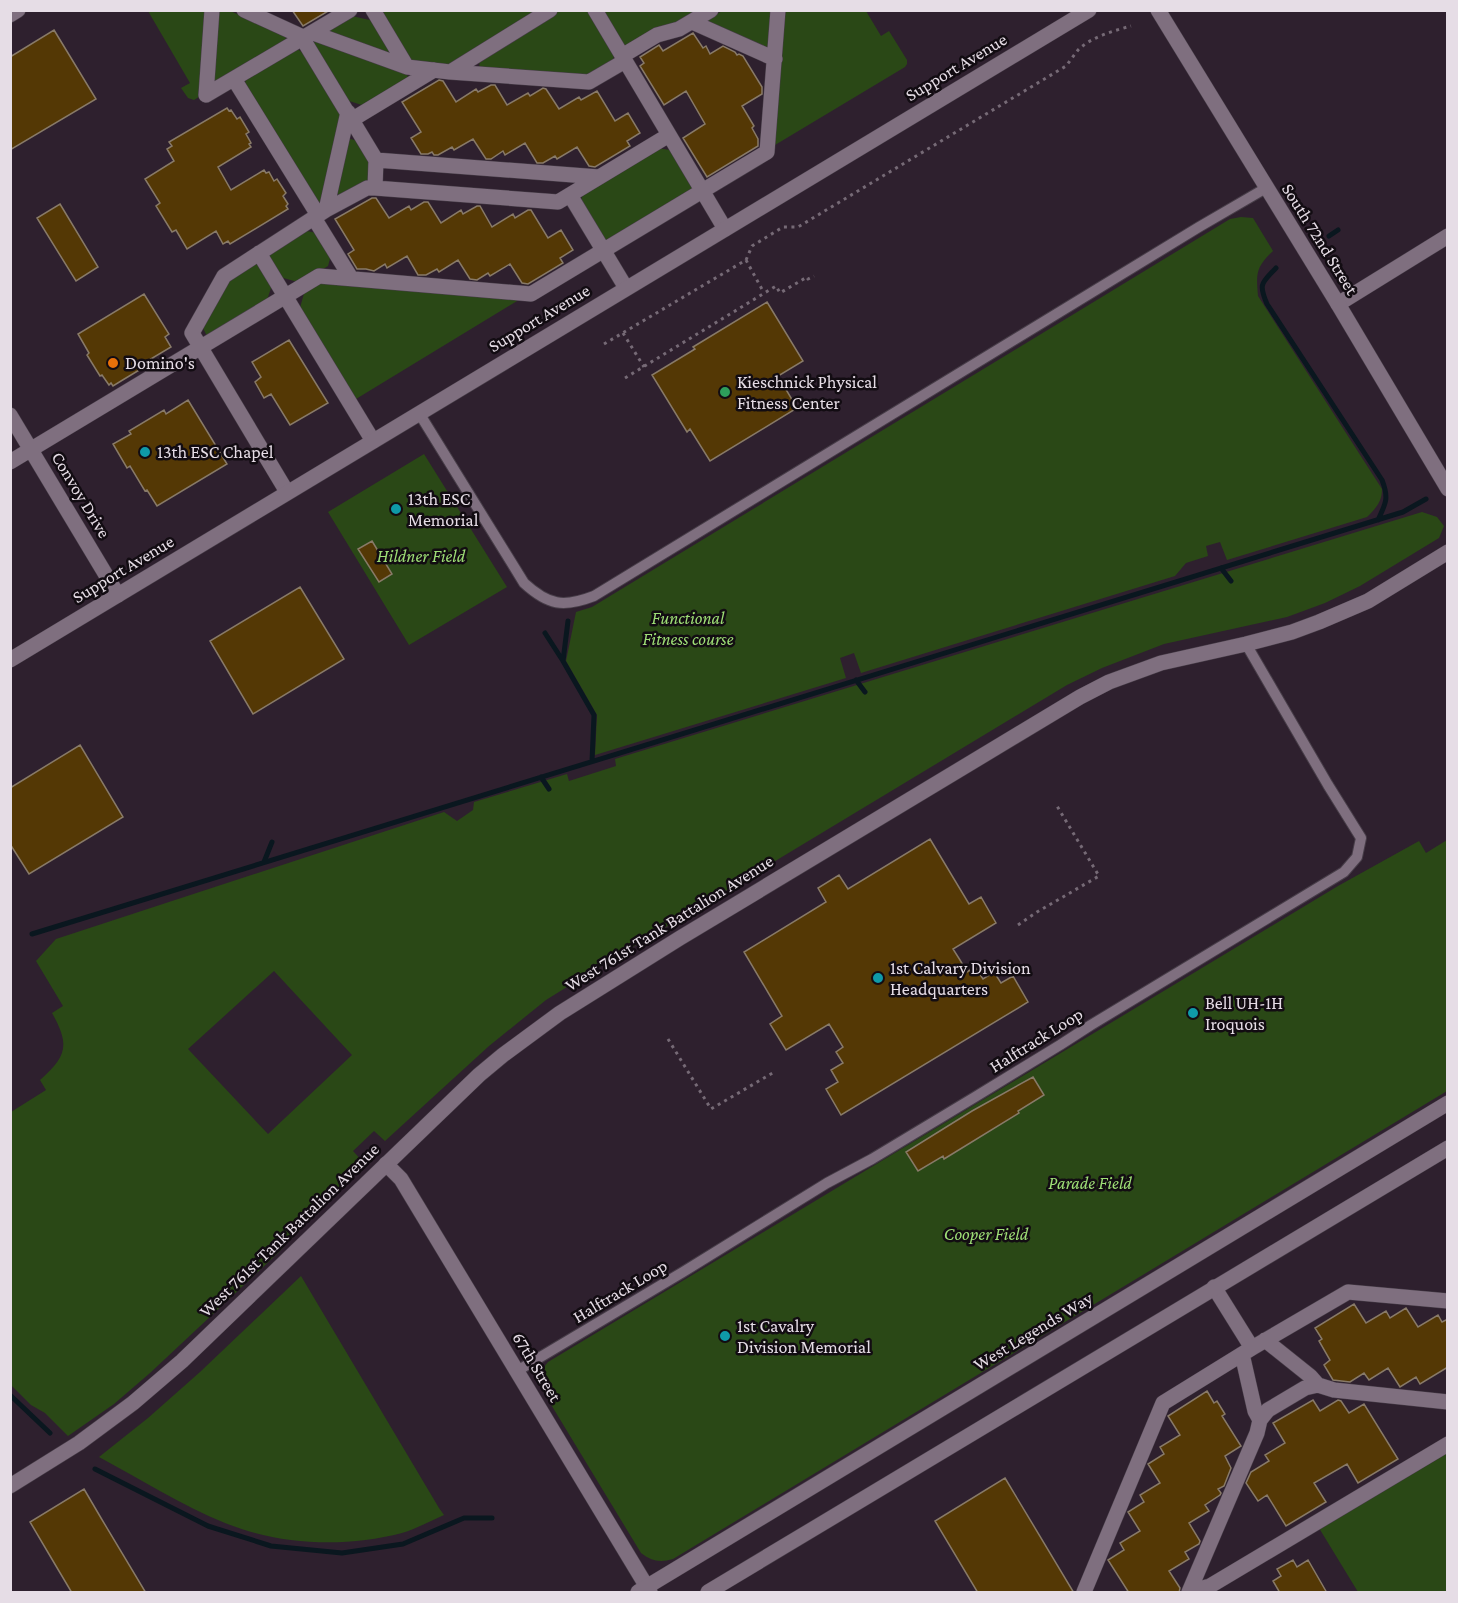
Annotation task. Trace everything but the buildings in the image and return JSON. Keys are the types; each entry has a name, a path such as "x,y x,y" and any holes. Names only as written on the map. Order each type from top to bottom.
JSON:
{"street":[{"path":"10,15 18,10"},
{"path":"212,10 207,95 350,10"},
{"path":"244,10 301,36 308,36 407,67 590,82 657,35 679,29 711,10"},
{"path":"373,10 407,67"},
{"path":"320,215 350,116 442,71 550,10"},
{"path":"595,10 724,229"},
{"path":"10,462 319,276 531,294 767,152 778,10"},
{"name":"Support Avenue","path":"10,660 1089,10"},
{"name":"South 72nd Street","path":"1158,10 1448,489"},
{"path":"692,22 774,59"},
{"path":"308,36 376,160 375,188"},
{"path":"234,79 320,215 351,278"},
{"path":"287,492 192,333 224,276 367,188 558,202 669,135"},
{"path":"376,160 599,177"},
{"path":"570,195 626,288"},
{"path":"1338,304 1448,236"},
{"path":"259,253 373,441"},
{"name":"Convoy Drive","path":"10,415 118,595"},
{"name":"West 761st Tank Battalion Avenue","path":"10,1486 80,1443 133,1403 182,1361 480,1075 560,1013 1080,697 1109,682 1161,663 1246,644 1319,622 1368,601 1448,552"},
{"name":"West Legends Way","path":"645,1591 1448,1103"},
{"path":"708,1593 1448,1148"},
{"name":"67th Street","path":"386,1164 400,1179 517,1371 645,1591"},
{"path":"1214,1287 1253,1348 1255,1411 1260,1420"},
{"path":"1084,1593 1163,1403 1348,1292 1448,1301"},
{"path":"1253,1348 1310,1376 1318,1385"},
{"path":"1189,1593 1257,1433 1260,1420 1268,1410 1305,1388 1318,1385 1334,1390 1448,1402"},
{"path":"1189,1593 1210,1586 1448,1444"}],"lane":[{"path":"419,413 524,583 550,601 579,602 594,596 1266,188"},
{"name":"Halftrack Loop","path":"517,1371 684,1272 827,1183 872,1159 1060,1046 1344,872 1358,857 1361,838 1246,644"}],"path":[{"path":"604,344 746,260 752,246 783,227 798,227 1066,66 1079,49 1089,42 1131,26"},
{"path":"746,260 764,294"},
{"path":"625,378 776,286 780,293 807,277 808,279 814,276"},
{"path":"623,333 644,367"},
{"path":"1018,925 1099,876 1057,806"},
{"path":"668,1039 711,1109 776,1071"}],"green space":[{"path":"383,10 543,11 447,67 414,64 382,16"},
{"path":"148,11 209,11 202,95 194,100 188,98 181,88 190,83"},
{"path":"219,11 230,11 287,35 282,47 218,84 211,80"},
{"path":"559,11 588,11 614,55 613,60 588,78 479,70 480,57"},
{"path":"599,11 700,11 676,25 625,46"},
{"path":"722,11 773,11 770,51 702,23"},
{"path":"782,11 866,11 881,36 889,31 907,60 907,64 773,145"},
{"path":"352,16 374,21 397,60 325,32"},
{"path":"317,37 405,71 409,79 365,106 346,100 312,43"},
{"path":"295,48 307,55 342,114 323,204 317,206 244,89 246,78"},
{"path":"347,138 358,141 370,160 369,181 341,198 336,191"},
{"path":"657,148 670,150 692,183 692,188 688,194 606,240 581,200 583,194"},
{"name":"Functional Fitness course","path":"1253,218 1273,251 1258,271 1258,296 1382,489 1378,504 1367,517 1227,560 1220,542 1206,546 1208,556 1186,563 1175,576 861,673 854,653 840,658 846,678 595,755 597,715 566,661 576,612 592,607 1230,219"},
{"path":"307,231 317,233 331,255 328,266 301,283 280,277 266,256"},
{"path":"259,260 273,282 266,303 207,336 202,326 227,279"},
{"path":"320,281 522,298 356,399 352,398 299,311 305,290"},
{"name":"Hildner Field","path":"424,454 507,587 409,645 328,512"},
{"path":"1422,512 1437,517 1444,526 1439,538 1360,586 1325,603 1287,617 1164,644 1102,668 1067,685 546,1000 489,1046 385,1141 374,1131 353,1151 363,1162 278,1253 114,1404 68,1436 45,1413 31,1405 11,1385 11,1112 46,1090 40,1080 56,1064 63,1050 62,1034 52,1013 63,1006 36,961 56,939 444,812 457,821 473,810 474,802 567,774 569,781 616,766 615,759","holes":["274,971 352,1055 268,1134 188,1049"]},
{"name":"Cooper Field","path":"1447,840 1447,1091 673,1559 656,1560 641,1553 544,1393 541,1377 548,1362 1338,886 1419,841 1426,853"},
{"path":"301,1276 444,1515 407,1531 380,1538 335,1542 290,1540 225,1523 177,1500 99,1457 200,1372"},
{"path":"1447,1450 1447,1592 1358,1592 1319,1528"}],"waterway":[{"path":"1329,236 1338,230"},
{"path":"1276,268 1267,277 1262,287 1267,304 1382,480 1386,500 1378,520"},
{"path":"32,934 1403,512 1426,499"},
{"path":"1221,568 1231,581"},
{"path":"568,621 563,661 594,715 592,761"},
{"path":"545,633 563,661"},
{"path":"856,680 865,692"},
{"path":"541,777 549,789"},
{"path":"264,862 272,842"},
{"path":"10,1395 50,1433"},
{"path":"95,1469 208,1526 271,1546 342,1553 403,1544 464,1518 492,1518"}],"place":[{"name":"Domino's","path":"113,363"},
{"name":"Kieschnick Physical Fitness Center","path":"725,392"},
{"name":"13th ESC Chapel","path":"145,452"},
{"name":"13th ESC Memorial","path":"396,509"},
{"name":"1st Calvary Division Headquarters","path":"878,978"},
{"name":"Bell UH-1H Iroquois","path":"1193,1013"},
{"name":"1st Cavalry Division Memorial","path":"725,1336"}],"park label":[{"name":"Parade Field","path":"1090,1183"}]}
